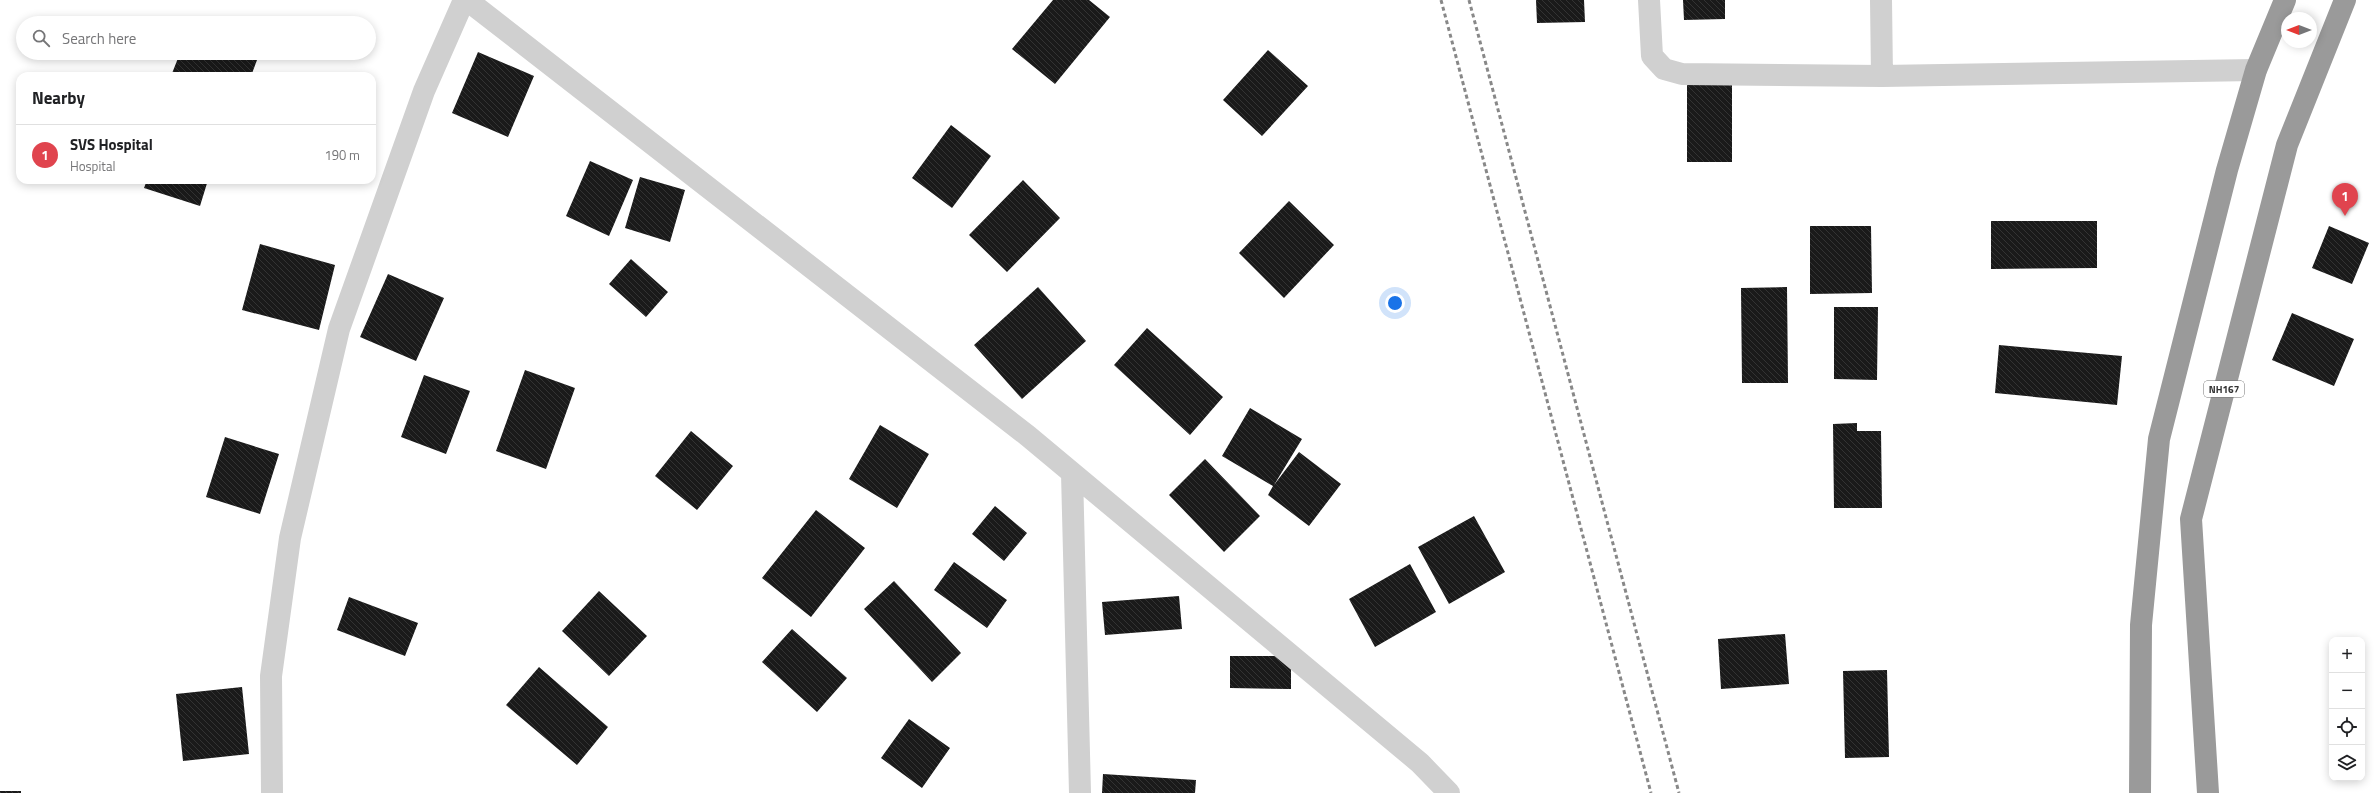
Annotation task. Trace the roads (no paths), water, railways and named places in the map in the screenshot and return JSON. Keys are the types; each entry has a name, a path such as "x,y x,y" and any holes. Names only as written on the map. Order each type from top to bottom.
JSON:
{"highway":[{"path":"2140,793 2141,625 2159,439 2227,170 2256,70 2286,0"},
{"name":"NH167","path":"2208,793 2191,518 2287,145 2345,0"}],"street":[{"path":"272,793 271,676 290,538 338,337 424,91 464,0"},
{"path":"467,0 1072,473 1439,788"},
{"path":"1649,0 1652,56 1664,69 1682,74 1882,76 2256,70"},
{"path":"1881,0 1882,76"},
{"path":"1072,473 1080,793"}],"railway":[{"path":"1441,0 1651,793"},
{"path":"1469,0 1679,793"}],"place":[{"name":"SVS Hospital","path":"2345,216"}]}
